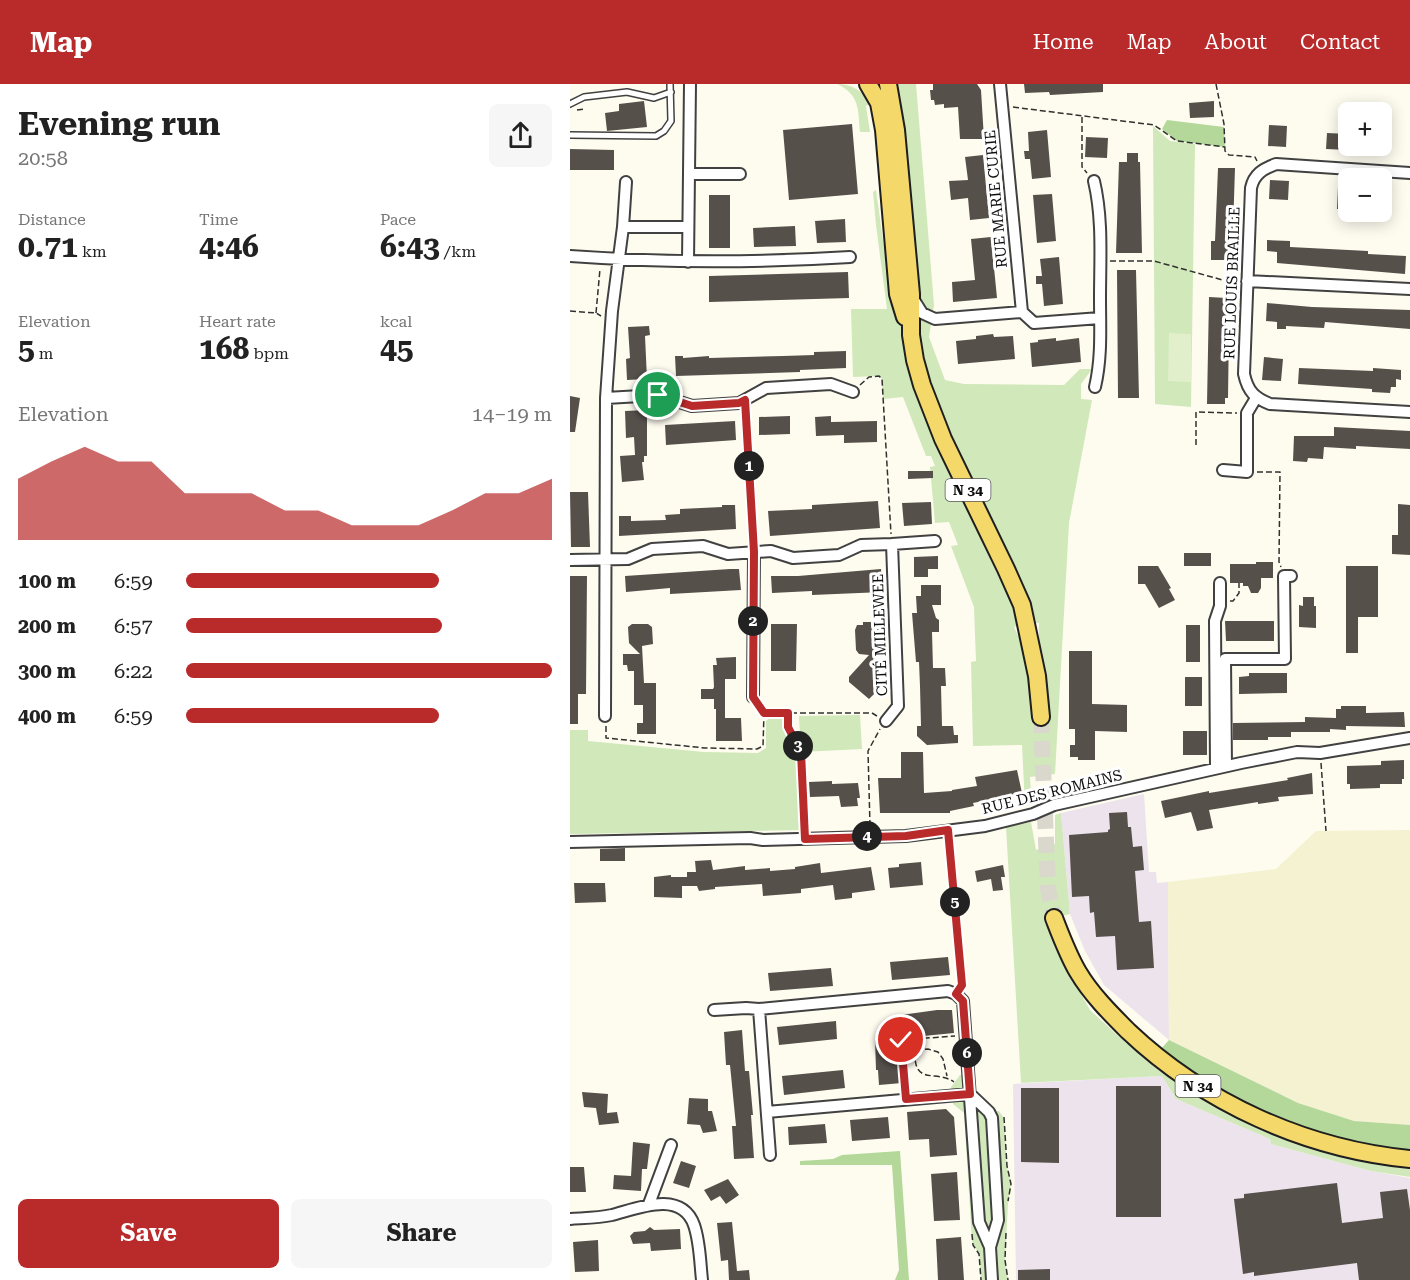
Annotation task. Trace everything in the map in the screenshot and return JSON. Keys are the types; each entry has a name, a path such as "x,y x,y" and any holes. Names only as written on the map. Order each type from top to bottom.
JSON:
{"main road":[{"name":"N 34","path":"868,84 879,103 884,130 898,294 911,335 915,360 931,412 1022,605 1036,676 1041,717"},
{"name":"N 34","path":"888,84 896,130 911,294 911,335"},
{"name":"N 34","path":"1054,918 1079,973 1107,1009 1138,1040 1199,1087 1251,1115 1304,1137 1360,1152 1410,1159"}],"street":[{"path":"688,262 690,84"},
{"name":"RUE MARIE CURIE","path":"1000,84 1022,312"},
{"path":"1263,169 1276,164 1410,173"},
{"name":"RUE LOUIS BRAILLE","path":"1256,398 1249,390 1244,374 1251,189 1253,179 1263,169"},
{"path":"689,174 740,174"},
{"path":"1094,181 1098,201 1100,262 1100,366 1095,387"},
{"path":"605,716 606,398 626,182"},
{"path":"623,227 688,227"},
{"path":"570,256 620,260 739,263 850,257"},
{"path":"1247,284 1410,289"},
{"path":"911,294 922,313 935,319 1022,312 1034,323 1100,318"},
{"path":"606,398 658,395 692,406 739,403 766,388 831,384 853,392"},
{"path":"1223,470 1247,471 1247,413 1256,398 1270,404 1410,412"},
{"path":"570,560 628,559 651,549 704,546 728,554 771,551 793,558 816,557 839,555 861,545 935,542"},
{"name":"CITÉ MILLEWEE","path":"886,722 898,706 892,544"},
{"path":"753,697 754,552"},
{"path":"1221,767 1225,659 1285,659 1287,576"},
{"path":"1220,583 1220,606 1215,621 1221,767"},
{"name":"RUE DES ROMAINS","path":"570,842 906,836 985,826 1033,814 1057,804 1297,752 1320,753 1410,738"},
{"path":"714,1011 759,1009 948,991 956,994 963,1001 978,1222 990,1247"},
{"path":"759,1009 770,1155"},
{"path":"767,1112 970,1094 990,1112 992,1118 998,1220 990,1247 992,1280"},
{"path":"650,1204 671,1145"},
{"path":"570,1219 609,1216 650,1204 669,1204 682,1210 693,1222 702,1280"}],"lane":[{"path":"570,135 656,136 664,131 671,121 670,84"},
{"path":"570,104 584,97 627,92 654,98 670,93"}],"path":[{"path":"1216,84 1224,124 1225,152 1229,155 1255,157 1263,169"},
{"path":"1003,106 1154,125 1177,141 1225,147"},
{"path":"1082,116 1082,167 1094,181"},
{"path":"596,313 601,258"},
{"path":"1100,262 1154,261 1247,284"},
{"path":"570,311 596,313 612,321"},
{"path":"853,392 869,377 879,376 882,379 892,544"},
{"path":"745,400 754,552"},
{"path":"1196,446 1196,412 1247,413"},
{"path":"1247,471 1280,472 1279,562 1287,576"},
{"path":"1233,601 1239,593 1239,583"},
{"path":"605,716 606,738 705,748 757,749 763,746 764,713 753,697"},
{"path":"764,713 872,713 886,722 876,734 868,752 871,836"},
{"path":"788,713 788,727 801,752 805,839"},
{"path":"1320,753 1326,831"},
{"path":"948,830 962,985 956,994"},
{"path":"901,1040 956,1036"},
{"path":"901,1040 915,1050 928,1049 938,1052 943,1059 947,1077"},
{"path":"901,1040 906,1099"},
{"path":"915,1050 914,1064 921,1072 929,1077 947,1077 954,1082"}],"shaded area":[{"path":"1144,794 1149,872 1156,872 1157,883 1168,882 1169,1040 1104,985 1085,951 1070,914 1061,813"},
{"path":"1410,830 1410,1125 1354,1121 1298,1103 1169,1040 1168,882 1276,869 1316,831"},
{"path":"1162,1076 1176,1099 1270,1139 1271,1144 1371,1171 1410,1178 1410,1280 1016,1280 1013,1084"}],"green space":[{"path":"837,84 856,89 871,103 866,106 870,132 860,132 858,110 854,98 845,88"},
{"path":"896,84 916,84 934,305 929,337 945,380 964,384 1064,385 1080,369 1092,369 1081,384 1081,399 1092,400 1069,523 1055,774 1030,777 1032,805 1025,806 1022,745 973,746 971,662 976,661 974,607 951,546 958,545 949,522 935,523 930,467 935,466 931,456 926,456 903,397 883,399 882,379 879,376 853,377 851,309 887,309 876,225 873,192 876,190 887,269 900,317 906,362 913,388 935,443 1014,609 1019,625 1014,627 1022,644 1032,718 1050,717 1039,623 1036,623 1031,601 951,434 930,383 920,334 919,298"},
{"path":"1167,120 1224,127 1225,147 1177,141 1162,129"},
{"path":"1153,126 1170,141 1195,144 1191,407 1155,404"},
{"path":"1169,333 1191,334 1191,382 1168,381"},
{"path":"860,715 862,749 801,752 799,716"},
{"path":"770,718 786,718 786,727 799,751 802,830 570,834 570,730 588,730 588,741 704,752 758,753 766,748 766,721"},
{"path":"1061,813 1070,914 1054,918 1048,925 1057,952 1090,1010 1126,1043 1174,1077 1275,1135 1357,1159 1410,1167 1410,1177 1371,1171 1271,1144 1270,1139 1176,1099 1162,1076 1021,1083 1006,827 1031,822 1036,850 1055,844 1055,815"},
{"path":"1169,1040 1298,1103 1354,1121 1410,1125 1410,1151 1360,1144 1312,1132 1266,1115 1213,1087 1160,1050"},
{"path":"969,1074 970,1094 989,1112 999,1111 1004,1118 1007,1166 1011,1184 1005,1260 1008,1280 981,1280 979,1254 972,1241 964,1113 953,1104 951,1087 960,1075"},
{"path":"900,1151 909,1280 895,1280 899,1270 892,1165 800,1165 800,1161 833,1159 842,1155"}],"building":[{"path":"933,84 977,84 981,90 984,139 960,139 958,107 944,108 944,104 935,105 934,100 931,100 930,90 933,90"},
{"path":"1024,84 1103,84 1103,92 1050,95 1049,92 1025,93"},
{"path":"644,101 647,127 607,131 605,113 619,111 619,104"},
{"path":"1214,101 1214,117 1190,118 1189,103"},
{"path":"852,124 858,194 789,200 783,130"},
{"path":"1269,125 1287,126 1286,147 1268,146"},
{"path":"1047,130 1051,177 1032,179 1030,159 1025,159 1024,151 1029,151 1028,132"},
{"path":"1327,133 1338,134 1338,150 1326,149"},
{"path":"1086,137 1108,138 1107,158 1085,157"},
{"path":"570,149 614,150 614,170 570,170"},
{"path":"1127,153 1138,153 1138,162 1140,162 1142,253 1116,253 1119,162 1127,162"},
{"path":"983,155 989,218 970,220 968,198 951,200 949,181 968,180 965,157"},
{"path":"1218,168 1235,168 1233,230 1229,229 1228,260 1211,260 1211,241 1215,241"},
{"path":"1270,180 1289,181 1288,200 1269,199"},
{"path":"1052,194 1056,241 1037,243 1033,195"},
{"path":"709,195 730,195 730,248 709,248"},
{"path":"845,219 846,242 817,243 815,221"},
{"path":"795,226 796,246 754,247 753,228"},
{"path":"991,237 997,298 953,302 952,282 975,280 971,239"},
{"path":"1267,240 1290,241 1290,247 1368,251 1368,254 1406,256 1405,274 1277,263 1277,252 1267,251"},
{"path":"1059,257 1063,304 1044,306 1042,284 1036,284 1036,276 1042,276 1040,259"},
{"path":"1117,270 1136,270 1139,398 1118,398"},
{"path":"848,272 849,298 709,302 709,276"},
{"path":"1209,297 1227,298 1228,398 1225,398 1225,404 1207,404"},
{"path":"1267,303 1410,310 1410,329 1325,322 1324,328 1286,326 1286,329 1277,329 1277,322 1266,321"},
{"path":"649,326 650,335 645,336 647,379 627,380 626,359 630,358 628,327"},
{"path":"993,334 994,337 1013,336 1015,359 958,364 956,341"},
{"path":"1056,338 1056,341 1079,338 1081,362 1032,367 1030,343"},
{"path":"846,351 846,368 800,370 800,372 676,376 675,356 683,356 683,358 709,356 709,358 783,356"},
{"path":"1264,357 1283,359 1281,381 1262,380"},
{"path":"1299,368 1401,370 1401,380 1396,379 1396,387 1391,387 1390,393 1372,392 1372,389 1298,384"},
{"path":"570,396 580,398 575,432 570,432"},
{"path":"647,410 647,456 644,456 644,462 642,462 644,480 622,482 620,456 635,455 634,437 626,438 625,411"},
{"path":"790,416 790,434 759,435 759,417"},
{"path":"831,416 831,422 877,421 877,442 844,443 844,435 816,436 815,417"},
{"path":"735,421 736,440 666,445 665,425"},
{"path":"1334,427 1410,431 1410,449 1324,447 1323,459 1308,458 1307,462 1293,461 1294,436 1334,436"},
{"path":"908,471 933,471 933,478 908,479"},
{"path":"570,492 588,492 590,547 571,547"},
{"path":"878,501 880,528 770,536 768,511 812,509 812,505"},
{"path":"931,502 932,524 904,526 902,503"},
{"path":"1398,504 1410,505 1410,555 1392,554 1392,535 1398,535"},
{"path":"722,505 735,505 736,529 619,536 619,516 631,516 631,521 666,520 665,515 680,514 680,509 722,507"},
{"path":"1184,553 1211,553 1211,566 1184,566"},
{"path":"938,556 938,569 928,569 928,577 914,577 914,557"},
{"path":"1256,562 1273,562 1273,578 1261,578 1261,588 1258,593 1251,593 1248,586 1243,586 1243,583 1230,583 1230,564 1256,564"},
{"path":"1138,566 1158,566 1175,600 1159,608 1145,584 1138,584"},
{"path":"1346,566 1378,566 1378,617 1358,617 1358,653 1346,653"},
{"path":"739,569 741,590 670,594 670,588 626,592 625,576"},
{"path":"881,569 883,592 812,595 812,591 772,593 771,576"},
{"path":"570,576 587,576 586,694 578,694 578,724 570,724"},
{"path":"921,585 941,585 941,605 932,605 936,618 939,620 939,632 932,632 933,668 945,668 946,686 941,686 942,726 953,726 954,735 958,735 958,743 927,745 917,736 917,726 921,726 920,686 912,613 917,613 916,596 921,596"},
{"path":"1303,597 1314,597 1316,628 1299,627 1299,605 1303,606"},
{"path":"1225,621 1274,621 1274,641 1226,641"},
{"path":"863,622 874,622 877,629 880,629 880,649 878,649 878,654 875,654 875,667 883,674 878,680 883,685 869,699 849,682 849,677 869,655 859,654 856,650 855,630 857,625 863,625"},
{"path":"632,624 648,624 652,627 653,644 642,646 644,683 656,683 656,734 637,734 637,723 643,723 643,705 634,705 634,671 628,671 627,665 623,665 623,654 640,654 629,643 628,627"},
{"path":"771,624 797,624 796,671 771,671"},
{"path":"1186,625 1200,625 1200,662 1186,662"},
{"path":"1069,651 1092,651 1092,704 1127,705 1127,732 1095,731 1095,760 1078,760 1078,757 1070,757 1070,745 1075,745 1075,729 1069,729"},
{"path":"736,657 736,679 725,679 725,718 741,718 742,741 716,741 714,699 701,699 701,689 713,689 714,687 713,665 717,665 716,658"},
{"path":"1249,673 1287,673 1287,693 1239,694 1239,677 1249,676"},
{"path":"1185,677 1202,677 1202,706 1185,706"},
{"path":"1341,706 1366,706 1366,713 1404,712 1405,727 1346,726 1346,730 1291,732 1291,737 1268,737 1268,740 1233,740 1233,723 1305,722 1305,717 1336,718 1336,709 1341,709"},
{"path":"1183,731 1207,731 1207,755 1183,755"},
{"path":"901,752 923,752 924,793 977,786 975,777 1017,770 1022,793 973,803 974,806 950,811 950,813 880,813 878,778 901,778"},
{"path":"1404,760 1402,784 1380,784 1380,788 1350,789 1350,784 1347,784 1347,766 1381,765 1381,761"},
{"path":"1312,773 1313,794 1278,797 1279,801 1209,810 1213,828 1197,831 1191,812 1165,818 1161,801 1209,791 1209,793 1288,780 1287,778"},
{"path":"832,781 832,784 858,783 860,798 857,798 858,806 841,807 839,796 810,797 809,782"},
{"path":"1127,812 1133,847 1142,846 1144,870 1135,871 1139,922 1151,921 1154,968 1117,970 1115,936 1096,937 1094,912 1090,913 1089,896 1072,897 1069,835 1108,832 1110,829 1109,813"},
{"path":"625,848 625,861 600,861 600,849"},
{"path":"711,860 713,870 745,866 745,870 770,868 770,871 795,869 795,867 820,863 821,873 871,867 875,890 852,893 852,898 835,900 833,885 801,889 801,893 763,896 762,884 715,887 715,889 699,891 697,886 682,886 682,898 654,897 654,877 671,875 671,877 687,877 687,872 696,872 695,861"},
{"path":"921,862 923,885 890,888 888,868 899,867 899,864"},
{"path":"1003,865 1005,877 1001,877 1003,890 993,891 991,879 977,882 975,871"},
{"path":"574,883 605,883 606,902 575,903"},
{"path":"948,957 950,975 892,980 890,962"},
{"path":"831,968 833,986 770,991 768,973"},
{"path":"952,1010 954,1033 903,1038 901,1015"},
{"path":"836,1021 837,1039 779,1045 777,1027"},
{"path":"742,1030 745,1071 749,1071 754,1158 734,1159 732,1126 736,1126 730,1065 726,1065 724,1032"},
{"path":"882,1038 883,1040 898,1039 902,1083 879,1085 875,1039"},
{"path":"843,1070 845,1088 784,1095 782,1076"},
{"path":"1116,1086 1161,1086 1161,1217 1116,1217"},
{"path":"1021,1088 1059,1088 1059,1163 1021,1162"},
{"path":"582,1092 608,1094 607,1113 617,1112 619,1123 599,1125 596,1108 584,1107"},
{"path":"689,1098 708,1099 708,1111 712,1111 717,1131 703,1133 700,1125 687,1124"},
{"path":"946,1109 954,1117 957,1155 930,1157 929,1139 909,1140 907,1112"},
{"path":"888,1117 890,1138 852,1141 850,1120"},
{"path":"825,1124 827,1143 789,1145 788,1127"},
{"path":"633,1142 650,1144 647,1169 642,1169 641,1191 613,1189 614,1175 631,1176"},
{"path":"681,1161 696,1166 689,1188 673,1183"},
{"path":"570,1167 584,1167 586,1192 570,1192"},
{"path":"957,1172 960,1220 934,1221 931,1174"},
{"path":"728,1179 739,1195 726,1204 720,1196 711,1201 704,1190"},
{"path":"1337,1183 1342,1223 1383,1218 1380,1192 1407,1189 1410,1210 1410,1280 1359,1280 1357,1263 1254,1276 1254,1272 1243,1274 1234,1199 1244,1198 1244,1194"},
{"path":"732,1222 737,1271 749,1270 750,1280 729,1280 728,1260 721,1261 717,1223"},
{"path":"650,1227 654,1230 680,1229 681,1249 651,1251 650,1243 633,1244 630,1236 634,1232 645,1231"},
{"path":"961,1237 964,1280 938,1280 936,1239"},
{"path":"598,1240 599,1271 575,1272 573,1242"},
{"path":"1050,1269 1050,1280 1018,1280 1018,1270"}],"tunnel":[{"path":"1041,717 1048,889 1054,918"}],"route":[{"path":"658,395 692,406 739,403 745,400 754,552 753,697 764,713 788,713 788,727 801,752 805,839 906,836 948,830 962,985 956,994 963,1001 970,1094 906,1099 901,1040"}]}
